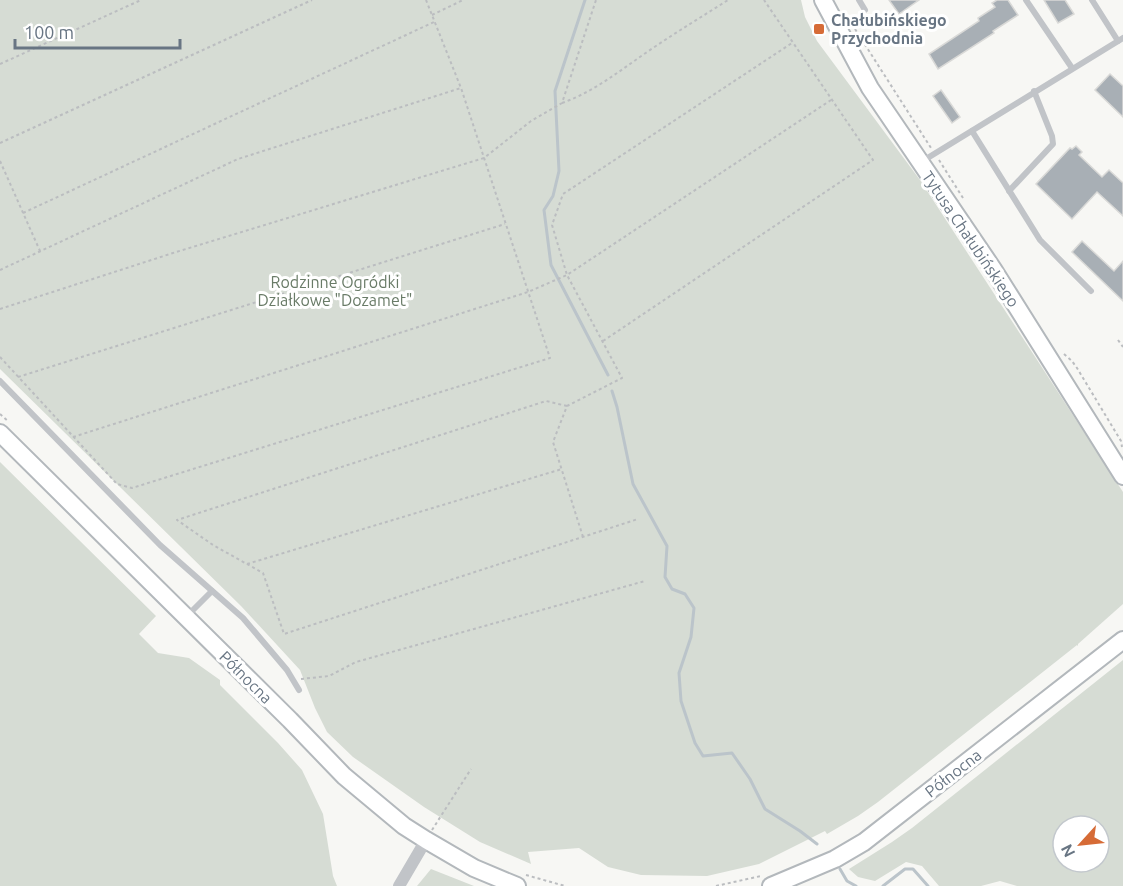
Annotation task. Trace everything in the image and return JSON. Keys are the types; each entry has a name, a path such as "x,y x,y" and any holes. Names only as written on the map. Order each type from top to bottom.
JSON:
{"street":[{"name":"Tytusa Chałubińskiego","path":"823,0 870,88 993,269 1113,454 1123,476"},
{"name":"Północna","path":"0,433 344,776 404,826 428,832 474,867 520,880"},
{"name":"Północna","path":"769,880 835,859 864,842 1123,640"},
{"path":"399,886 428,832"}],"lane":[{"path":"859,0 866,10"},
{"path":"1026,0 1072,68"},
{"path":"920,162 1120,39 1092,0"},
{"path":"1009,191 1053,144 1053,136 1034,91"},
{"path":"972,131 1040,240 1091,291"},
{"path":"988,157 996,153"},
{"path":"0,381 160,545 243,618 287,670 299,690"},
{"path":"186,617 212,591"}],"path":[{"path":"0,64 141,0"},
{"path":"0,143 312,0"},
{"path":"0,357 117,484 132,488 549,358 461,88 426,0"},
{"path":"432,15 463,0"},
{"path":"561,104 596,0"},
{"path":"0,309 173,253 484,158 515,133 548,111 594,88 728,0"},
{"path":"603,342 873,160 764,0"},
{"path":"23,213 435,22"},
{"path":"638,519 284,634 263,573 213,545 177,520 546,401 567,406 622,378 565,276 552,225 562,194 792,43"},
{"path":"0,270 238,159 461,88"},
{"path":"73,437 528,292 552,282 565,276 831,100"},
{"path":"0,161 40,251"},
{"path":"18,377 506,224"},
{"path":"1118,340 1123,347"},
{"path":"567,406 553,442 583,537"},
{"path":"247,564 562,469"},
{"path":"292,679 329,676 356,662 645,580"},
{"path":"428,832 471,769"},
{"path":"716,886 757,878 769,880"},
{"path":"520,880 565,886"}],"green space":[{"name":"Rodzinne Ogródki Działkowe \"Dozamet\"","path":"0,0 801,0 805,17 817,41 920,180 1123,492 1123,604 1078,646 878,802 827,834 825,831 759,864 707,876 641,875 608,867 579,848 528,852 531,864 480,842 424,807 353,757 327,732 300,670 241,606 0,369"},
{"path":"0,462 156,616 139,634 158,653 189,658 220,680 220,685 302,770 323,814 333,876 337,886 0,886"},
{"path":"1123,660 1123,886 1017,886 1000,881 981,886 939,886 922,866 906,862 875,881 858,877 849,869 892,842"},
{"path":"431,869 474,886 417,886"}],"building":[{"path":"889,0 919,0 899,14"},
{"path":"997,0 1008,0 1018,15 938,69 929,54 979,21 978,18 995,7 992,3"},
{"path":"1044,0 1065,0 1074,14 1058,23"},
{"path":"1110,74 1123,86 1123,117 1095,90"},
{"path":"941,90 960,117 952,123 933,96"},
{"path":"1076,146 1082,152 1079,155 1102,177 1109,170 1123,183 1123,216 1097,192 1072,219 1036,184 1070,148"},
{"path":"1082,241 1114,271 1123,261 1123,301 1072,252"}],"waterway":[{"path":"585,0 555,91 559,171 553,196 544,210 551,265 608,375"},
{"path":"612,391 633,484 667,546 665,577 672,589 685,594 694,608 691,637 679,673 681,701 695,743 703,756 732,753 750,779 765,809 817,844"},
{"path":"840,869 847,881 856,886"},
{"path":"883,886 905,869 913,869 928,886"}],"place":[{"name":"Chałubińskiego Przychodnia","path":"819,29"}]}
